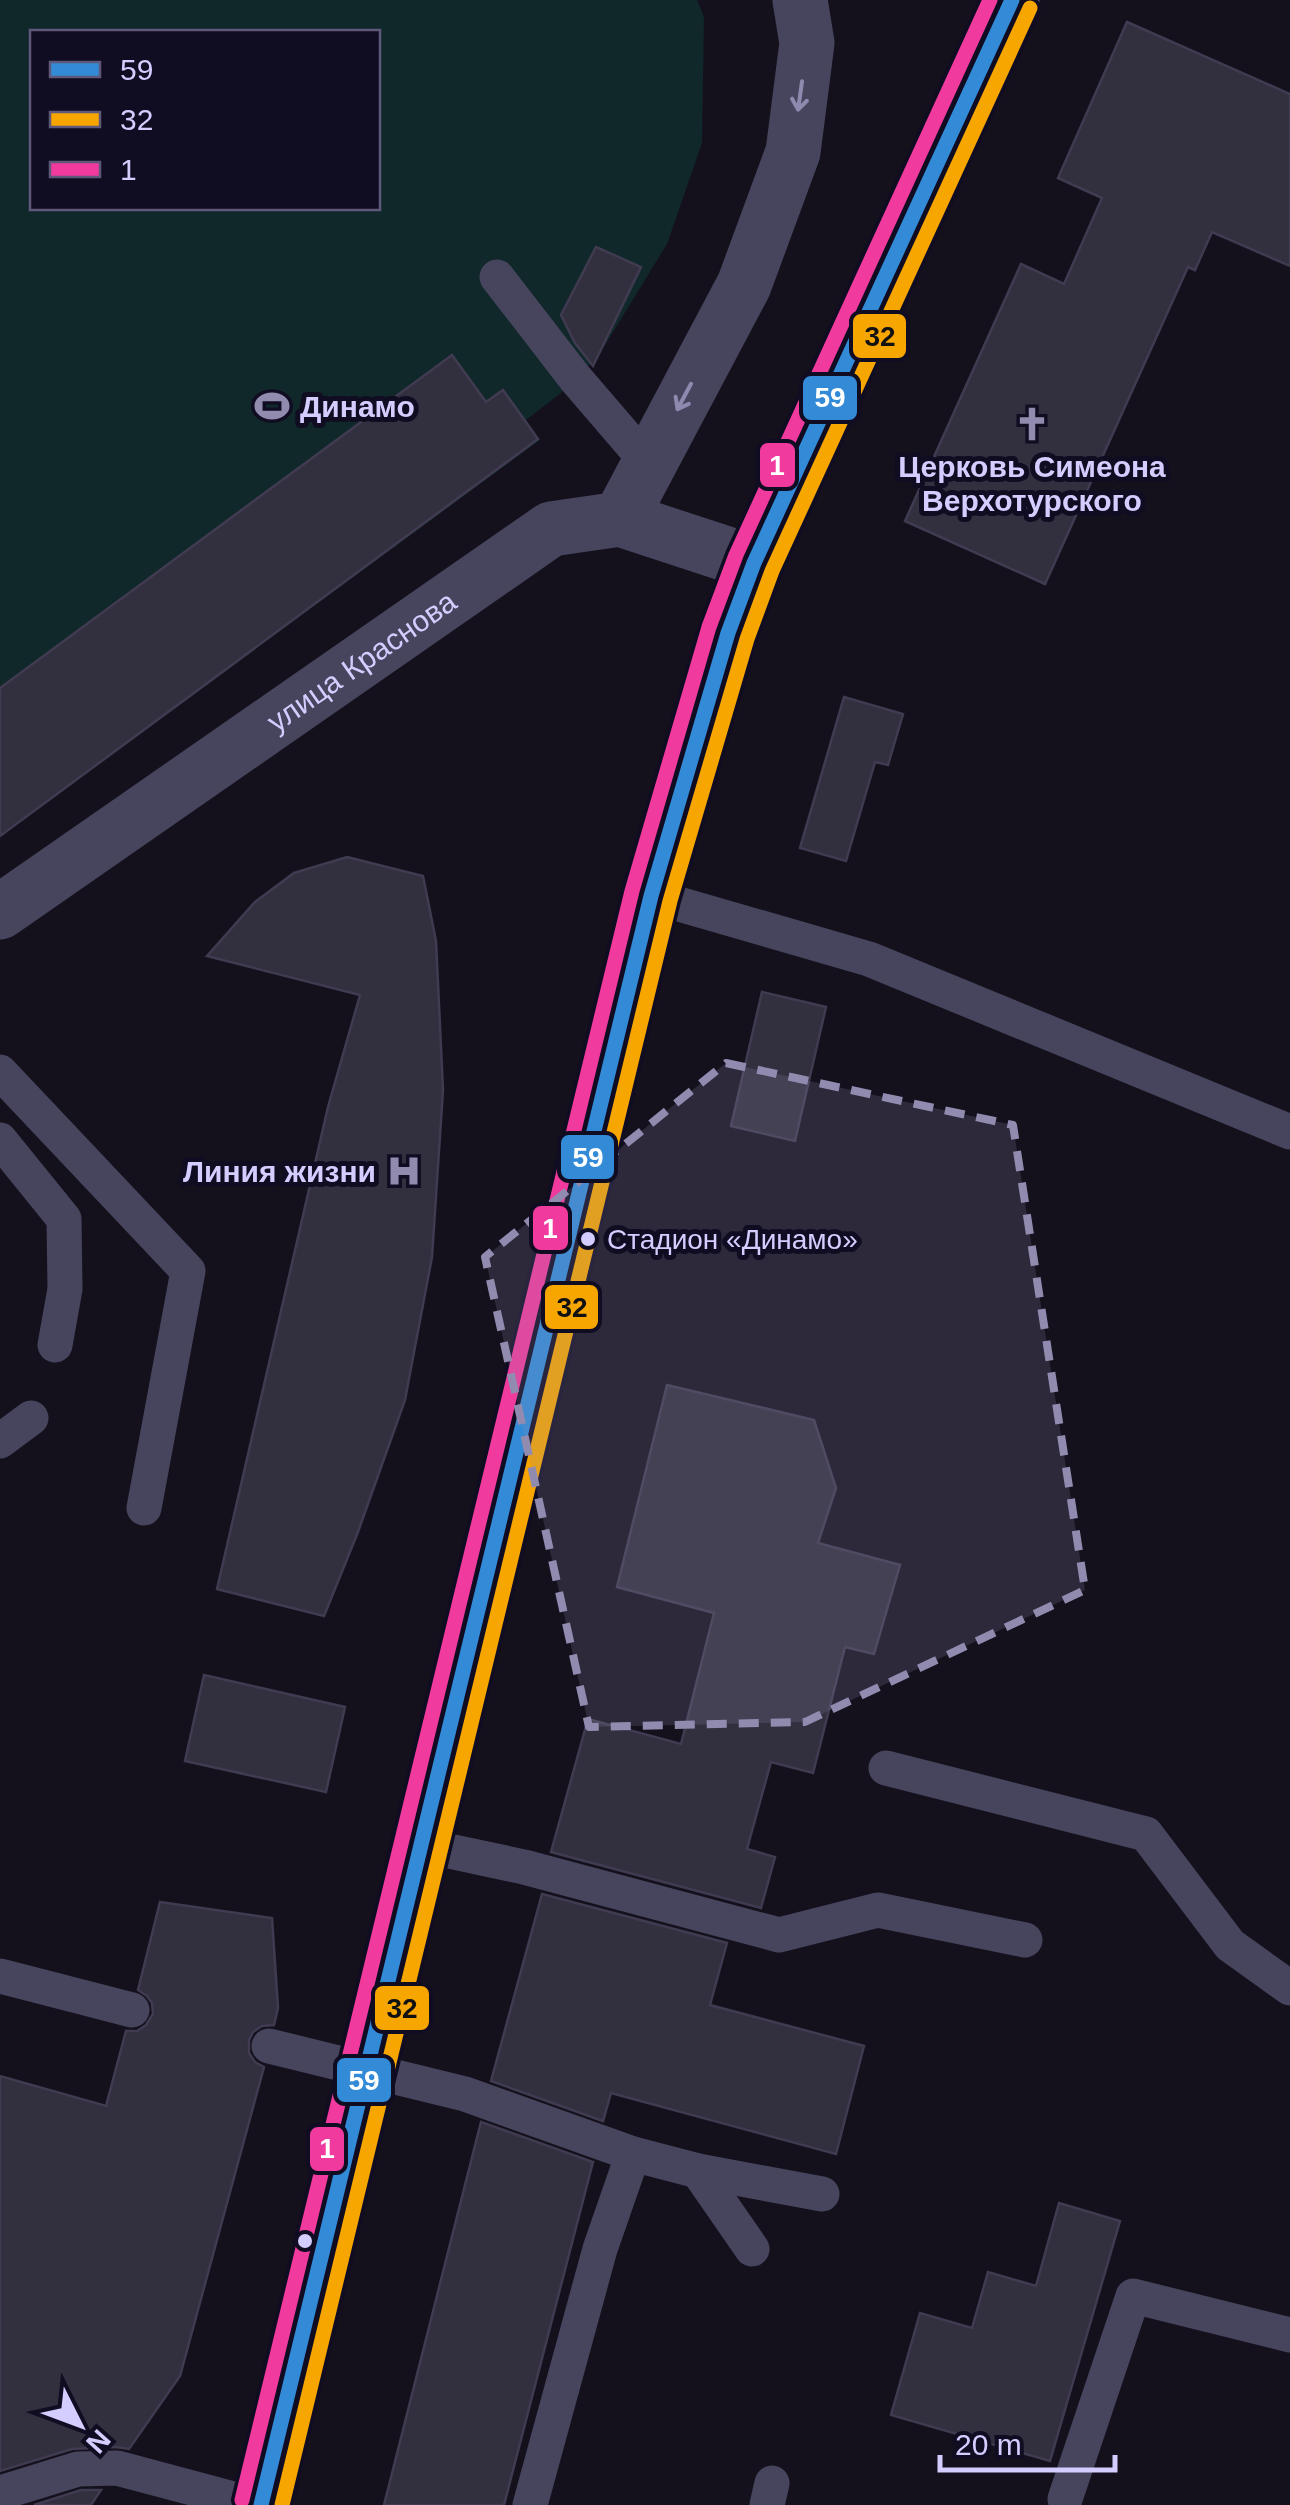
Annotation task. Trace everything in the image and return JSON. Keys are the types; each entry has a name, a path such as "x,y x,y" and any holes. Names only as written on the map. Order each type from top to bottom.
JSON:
{"main road":[{"path":"258,2505 651,896 728,634 754,564 1012,0"}],"street":[{"path":"620,519 744,285 793,152 808,43 800,0"},
{"name":"улица Краснова","path":"0,912 550,529 620,519 754,564"}],"lane":[{"path":"498,277 575,378 648,463"},
{"path":"651,896 869,959 1290,1132"},
{"path":"0,1072 188,1271 144,1508"},
{"path":"0,1140 64,1219 65,1289 54,1344"},
{"path":"0,1441 32,1418"},
{"path":"886,1768 1146,1834 1230,1945 1290,1988"},
{"path":"421,1845 524,1867 779,1935 878,1910 1026,1940"},
{"path":"0,1976 132,2010"},
{"path":"269,2046 465,2094 634,2154 698,2171 822,2194"},
{"path":"530,2505 600,2249 634,2154"},
{"path":"698,2171 752,2249"},
{"path":"1065,2499 1132,2296 1290,2336"},
{"path":"0,2493 78,2469 117,2468 258,2505"}],"highlighted area":[{"path":"726,1063 1013,1125 1085,1590 805,1722 589,1727 485,1257"}],"green space":[{"name":"Динамо","path":"0,0 697,0 704,17 702,143 667,244 599,355 561,393 526,420 540,440 0,837"}],"building":[{"path":"1127,22 1290,94 1290,266 1212,232 1195,270 1188,267 1045,584 905,521 1021,264 1064,284 1102,198 1058,178"},
{"path":"596,247 641,267 593,366 575,343 561,315"},
{"path":"452,355 486,402 503,390 538,439 0,836 0,688"},
{"path":"844,697 903,714 888,765 875,762 846,861 800,848"},
{"path":"347,857 423,876 436,941 443,1090 432,1257 405,1400 324,1616 217,1589 328,1107 360,995 207,956 255,902 294,873"},
{"path":"762,992 826,1007 795,1141 731,1126"},
{"path":"667,1385 814,1420 836,1488 818,1543 900,1565 874,1654 845,1647 813,1773 771,1762 747,1849 775,1857 761,1908 551,1852 588,1719 681,1744 714,1613 617,1587"},
{"path":"204,1675 345,1707 326,1792 185,1761"},
{"path":"542,1894 727,1943 710,2005 864,2046 836,2154 611,2093 603,2121 491,2081"},
{"path":"160,1902 272,1918 278,2008 274,2025 262,2026 249,2040 249,2053 264,2067 180,2376 129,2449 72,2449 0,2471 0,2076 106,2106 126,2031 137,2031 153,2014 152,2003 138,1990"},
{"path":"481,2122 593,2162 504,2505 384,2505"},
{"path":"1059,2203 1120,2221 1050,2461 891,2415 920,2313 972,2328 988,2272 1036,2286"},
{"path":"81,2490 101,2490 91,2505 34,2505"}],"transit line":[{"name":"1","path":"242,2500 632,891 709,627 736,555 990,0"},
{"name":"59","path":"261,2505 651,896 728,633 754,563 1012,0"},
{"name":"32","path":"282,2505 670,901 747,639 772,571 1030,8"}],"place":[{"name":"Динамо","path":"272,406"},
{"name":"Церковь Симеона Верхотурского","path":"1032,424"},
{"name":"Линия жизни","path":"404,1171"},
{"name":"Стадион «Динамо»","path":"588,1239"}]}
